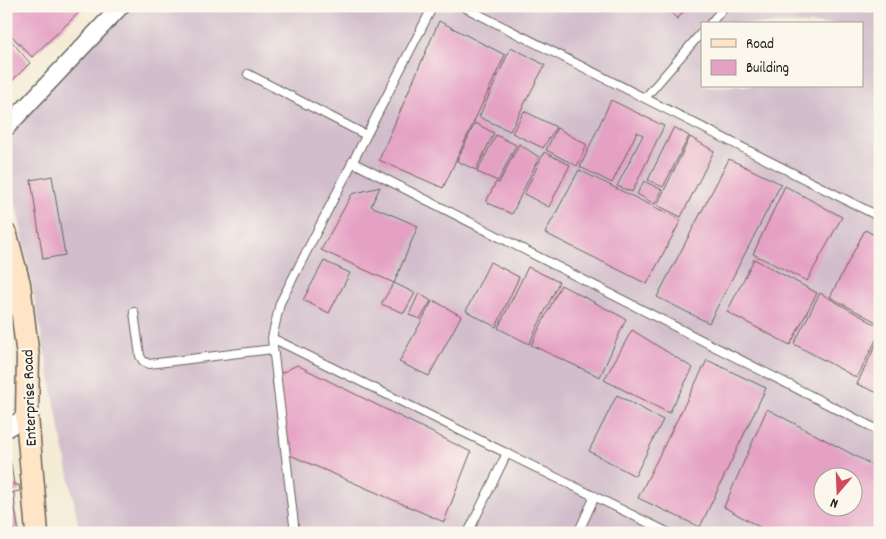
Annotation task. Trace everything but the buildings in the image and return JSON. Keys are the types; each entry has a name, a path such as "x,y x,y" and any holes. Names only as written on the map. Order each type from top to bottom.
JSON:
{"main road":[{"name":"Enterprise Road","path":"6,235 19,284 28,358 27,416 36,533"}],"street":[{"path":"6,128 121,6"},
{"path":"6,429 27,416"}],"lane":[{"path":"295,533 272,338 280,303 432,6"},
{"path":"462,6 880,217"},
{"path":"712,22 725,6"},
{"path":"645,98 701,33"},
{"path":"248,74 366,135"},
{"path":"352,162 880,431"},
{"path":"134,312 140,356 143,361 149,364 273,349"},
{"path":"272,338 669,533"},
{"path":"468,533 507,453"},
{"path":"578,533 595,496"}],"shaded area":[{"path":"108,6 880,6 880,533 80,533 16,204 6,117"}]}
